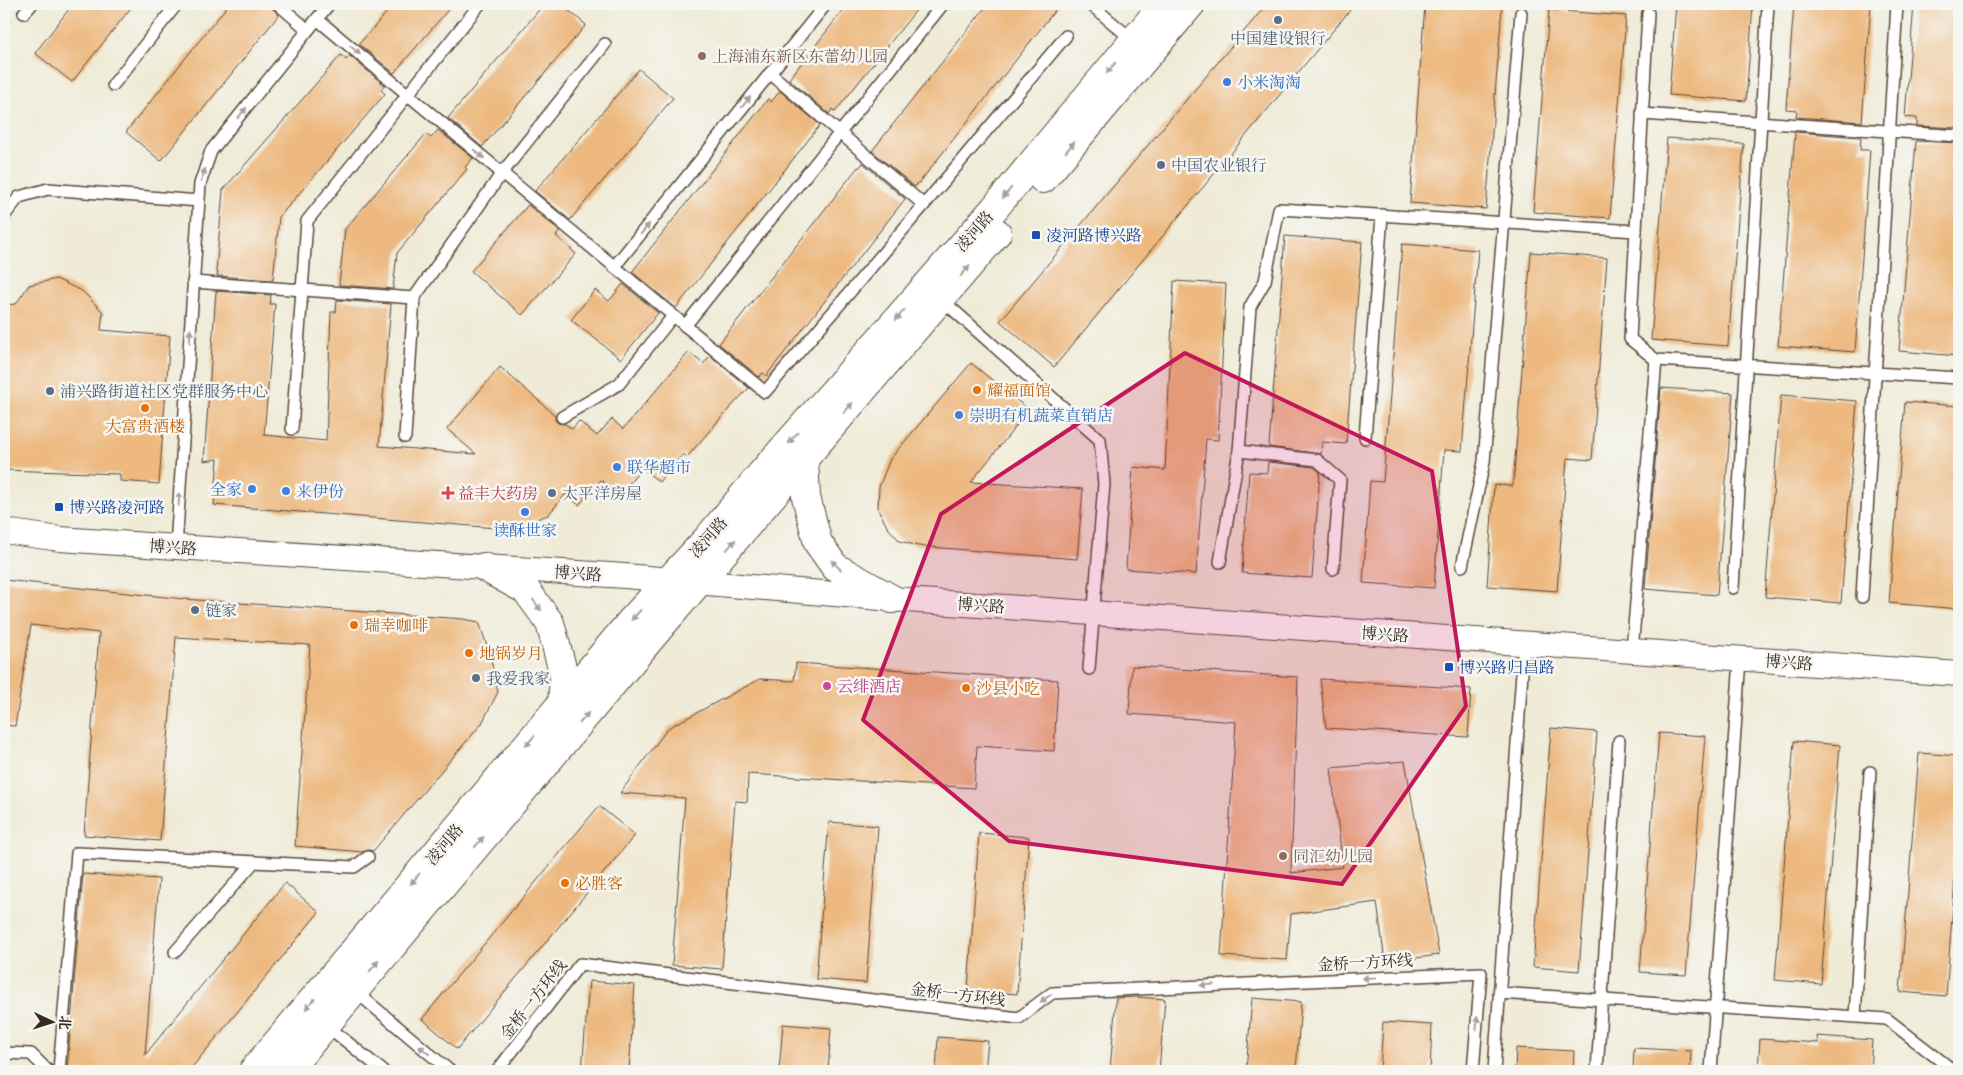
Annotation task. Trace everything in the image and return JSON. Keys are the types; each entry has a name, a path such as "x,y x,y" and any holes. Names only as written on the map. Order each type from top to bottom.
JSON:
{"street":[{"name":"凌河路","path":"253,1071 630,621 707,539 774,459 994,209 1164,4"},
{"name":"凌河路","path":"287,1071 699,582 1191,4"},
{"path":"804,459 806,498 818,543 835,567 892,599"},
{"name":"博兴路","path":"4,532 60,539 699,582 892,599 1959,674"},
{"path":"484,567 526,590 550,623 564,675 562,704"}],"lane":[{"path":"113,84 177,4"},
{"path":"278,4 308,30"},
{"path":"176,547 200,184 211,151 329,4"},
{"path":"292,429 307,221 480,4"},
{"path":"614,267 826,4"},
{"path":"685,326 943,4"},
{"path":"1090,4 1134,41"},
{"path":"1734,588 1768,4"},
{"path":"1862,597 1897,4"},
{"path":"1462,566 1484,462 1521,13"},
{"path":"1648,13 1630,339 1656,360 1959,378"},
{"path":"317,19 764,392 1066,36"},
{"path":"405,437 414,298 502,173 605,44"},
{"path":"770,73 924,205"},
{"path":"1642,114 1959,136"},
{"path":"4,216 19,197 48,189 199,201"},
{"path":"1220,562 1239,451 1250,307 1265,281 1278,209 1636,231"},
{"path":"1365,438 1382,215"},
{"path":"193,282 414,298"},
{"path":"941,299 1100,440 1104,484 1089,669"},
{"path":"562,417 619,384 673,316"},
{"path":"1632,651 1656,360"},
{"path":"1239,451 1317,460 1340,480 1333,569"},
{"path":"1494,1071 1524,644"},
{"path":"1711,1071 1740,659"},
{"path":"1597,1071 1620,740"},
{"path":"1855,1016 1870,772"},
{"path":"59,1071 76,853 354,867 368,857"},
{"path":"176,952 254,862"},
{"name":"金桥一方环线","path":"497,1071 580,964 1020,1018 1052,993 1481,973 1474,1071"},
{"path":"354,990 450,1071"},
{"path":"1499,993 1887,1019 1954,1071"},
{"path":"326,1024 383,1071"},
{"path":"4,1053 31,1054 48,1071"}],"highlighted area":[{"path":"1185,353 1432,471 1466,706 1342,884 1009,841 863,720 941,514"}],"building":[{"path":"73,4 134,4 72,82 35,53"},
{"path":"229,4 271,4 279,15 161,161 126,132"},
{"path":"394,4 453,4 394,73 359,44"},
{"path":"544,4 561,4 586,25 482,147 448,118"},
{"path":"848,4 921,4 835,112 832,109 829,114 789,79"},
{"path":"988,4 1060,4 915,187 872,151"},
{"path":"1267,4 1355,4 1054,367 1000,321"},
{"path":"1425,4 1502,7 1486,209 1410,203"},
{"path":"1676,4 1753,4 1746,101 1669,95"},
{"path":"1794,4 1871,4 1862,122 1796,117 1797,110 1786,109"},
{"path":"1914,4 1959,4 1959,128 1917,126 1917,118 1905,117"},
{"path":"1549,10 1626,16 1610,218 1533,212"},
{"path":"341,55 346,60 350,56 384,85 381,90 385,94 279,217 273,280 217,276 223,190"},
{"path":"639,69 673,98 570,220 535,191"},
{"path":"780,91 820,125 676,308 632,272 768,99 771,102"},
{"path":"438,130 473,158 465,167 467,169 397,253 393,289 339,285 345,229 426,134 431,138"},
{"path":"1795,132 1861,137 1860,150 1870,150 1855,352 1778,346"},
{"path":"1667,138 1744,144 1728,346 1651,340"},
{"path":"1916,141 1959,143 1959,356 1899,351"},
{"path":"863,163 905,199 766,376 763,373 759,377 719,344"},
{"path":"528,205 560,231 556,236 576,254 522,315 471,271"},
{"path":"1285,236 1362,242 1346,444 1322,442 1321,454 1269,447"},
{"path":"1402,244 1478,250 1462,451 1444,450 1434,588 1363,583 1370,481 1383,482"},
{"path":"1531,252 1607,258 1592,460 1567,458 1557,591 1487,586 1494,485 1513,486"},
{"name":"浦兴路街道社区党群服务中心","path":"56,279 82,291 103,312 101,330 170,336 159,484 120,481 120,474 4,470 4,305 16,304 29,285"},
{"path":"1174,281 1226,284 1218,440 1206,439 1196,574 1126,569 1133,467 1165,470"},
{"path":"623,284 658,313 621,359 571,320 595,290 609,301"},
{"path":"216,291 271,295 270,304 275,304 264,435 326,441 331,312 336,312 337,300 391,304 379,446 476,454 447,429 500,367 555,415 555,420 558,423 565,424 572,429 579,421 597,436 612,419 623,429 689,352 703,364 710,356 749,388 687,457 683,454 659,482 642,468 619,496 601,480 579,505 566,494 548,515 508,529 214,505 218,459 204,461"},
{"path":"971,363 1029,410 971,482 1083,489 1077,559 918,546 900,541 887,527 878,508 879,487 890,459"},
{"path":"1661,388 1733,393 1717,595 1645,589"},
{"path":"1781,395 1857,401 1841,603 1765,597"},
{"path":"1905,402 1959,406 1959,609 1889,603"},
{"path":"1268,462 1314,467 1320,472 1312,578 1242,573 1249,472 1267,473"},
{"path":"4,580 184,599 463,619 479,622 490,655 498,692 482,723 373,851 363,852 295,846 310,645 176,637 160,841 84,835 99,633 31,625 15,726 4,725"},
{"path":"796,663 1058,680 1054,751 977,746 974,788 748,774 747,802 735,801 722,969 672,965 685,798 620,793 668,728 760,679 794,681"},
{"path":"1132,666 1298,677 1291,873 1343,867 1331,768 1405,761 1439,955 1385,962 1377,902 1291,914 1287,960 1221,956 1236,722 1129,714"},
{"path":"1320,679 1471,689 1468,737 1326,728"},
{"path":"1551,728 1597,732 1579,971 1533,967"},
{"path":"1659,733 1705,736 1686,975 1640,972"},
{"path":"1794,741 1840,745 1821,984 1775,980"},
{"path":"1919,753 1959,756 1959,825 1946,996 1900,992"},
{"path":"599,806 635,835 457,1049 422,1019"},
{"path":"829,822 878,826 866,983 816,979"},
{"path":"979,833 1029,837 1017,994 968,990"},
{"path":"83,874 159,879 145,1055 285,883 319,912 189,1071 67,1071"},
{"path":"589,981 635,985 629,1071 582,1071"},
{"path":"1116,998 1165,999 1159,1071 1110,1071"},
{"path":"1252,998 1301,1002 1296,1071 1246,1071"},
{"path":"1383,1022 1432,1025 1430,1071 1380,1071"},
{"path":"783,1024 831,1028 828,1071 779,1071"},
{"path":"1817,1036 1872,1040 1870,1071 1758,1071 1760,1039 1818,1043"},
{"path":"938,1037 988,1041 985,1071 936,1071"},
{"path":"1516,1048 1574,1051 1573,1071 1515,1071"},
{"path":"1634,1048 1691,1051 1690,1071 1633,1071"}],"place":[{"name":"中国建设银行","path":"1278,20"},
{"name":"上海浦东新区东蕾幼儿园","path":"702,56"},
{"name":"小米淘淘","path":"1227,82"},
{"name":"中国农业银行","path":"1161,165"},
{"name":"凌河路博兴路","path":"1036,235"},
{"name":"耀福面馆","path":"977,390"},
{"name":"浦兴路街道社区党群服务中心","path":"50,391"},
{"name":"大富贵酒楼","path":"145,408"},
{"name":"崇明有机蔬菜直销店","path":"959,415"},
{"name":"联华超市","path":"617,467"},
{"name":"全家","path":"252,489"},
{"name":"来伊份","path":"286,491"},
{"name":"益丰大药房","path":"448,493"},
{"name":"太平洋房屋","path":"552,493"},
{"name":"博兴路凌河路","path":"59,507"},
{"name":"读酥世家","path":"525,512"},
{"name":"链家","path":"195,610"},
{"name":"瑞幸咖啡","path":"354,625"},
{"name":"地锅岁月","path":"469,653"},
{"name":"博兴路归昌路","path":"1449,667"},
{"name":"我爱我家","path":"476,678"},
{"name":"云绯酒店","path":"827,686"},
{"name":"沙县小吃","path":"966,688"},
{"name":"同汇幼儿园","path":"1283,856"},
{"name":"必胜客","path":"565,883"}]}
